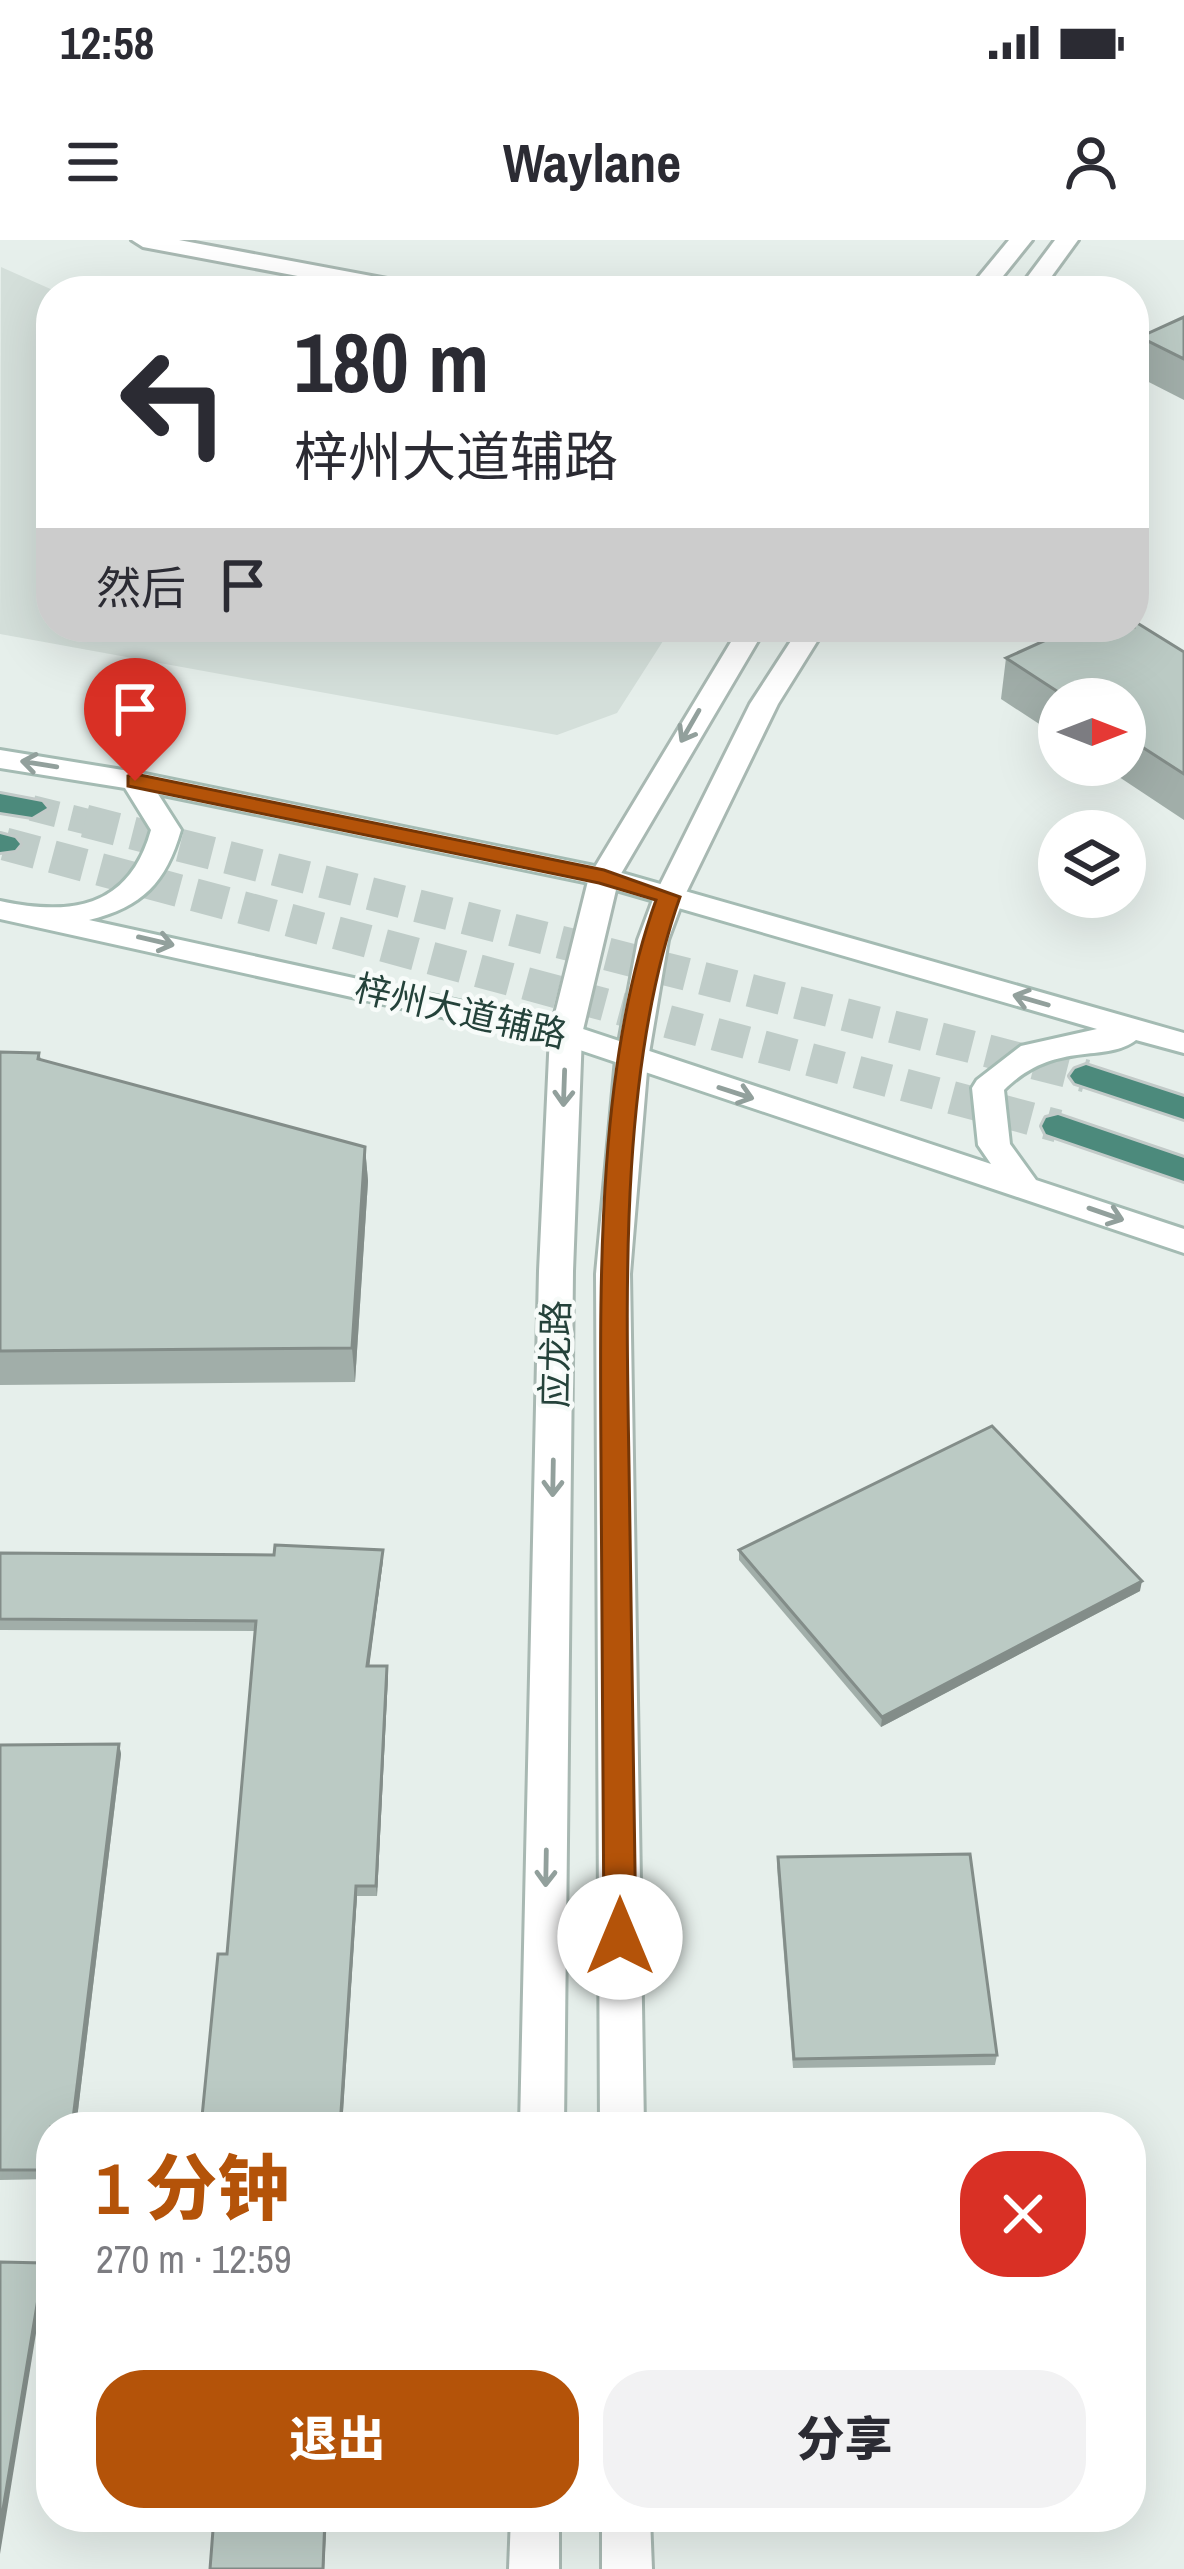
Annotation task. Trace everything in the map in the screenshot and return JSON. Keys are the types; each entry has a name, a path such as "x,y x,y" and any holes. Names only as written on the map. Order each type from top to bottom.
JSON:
{"highway":[{"path":"0,803 32,808"},
{"path":"1086,1076 1184,1108"},
{"path":"1058,1126 1184,1170"}],"street":[{"path":"143,240 334,276"},
{"path":"991,276 1021,240"},
{"path":"1040,276 1067,240"},
{"name":"应龙路","path":"542,2112 556,1270 566,1034 604,877 744,642"},
{"name":"应龙路","path":"622,2112 613,1274 632,1059 653,940 669,897 764,704 803,642"},
{"path":"0,759 135,781 604,877 1170,1039"},
{"path":"54,918 126,898 157,868 166,830 135,781"},
{"name":"梓州大道辅路","path":"0,910 54,918 566,1034 1184,1241"},
{"path":"1023,1185 994,1144 988,1119 988,1088 1004,1070 1043,1045 1170,1039"},
{"path":"535,2532 535,2569"},
{"path":"626,2532 627,2569"}],"shaded area":[{"path":"1,267 36,283 36,641 0,634"},
{"path":"44,642 662,642 617,713 557,735"}],"building":[{"path":"1184,317 1184,359 1149,342 1149,333"},
{"path":"1149,630 1184,652 1184,774 1146,750 1146,678 1038,679 1006,658 1042,642 1149,642"},
{"path":"0,1052 39,1053 38,1059 365,1147 352,1348 0,1351"},
{"path":"992,1426 1142,1581 882,1717 739,1550"},
{"path":"275,1545 383,1550 367,1666 387,1666 376,1886 356,1886 341,2112 202,2112 218,1954 227,1954 256,1621 0,1619 0,1553 274,1555"},
{"path":"119,1744 74,2112 36,2112 36,2170 0,2170 0,1745"},
{"path":"970,1854 997,2055 794,2059 778,1857"},
{"path":"0,2262 36,2263 36,2311 0,2527"},
{"path":"213,2532 324,2532 323,2569 210,2569"}],"tunnel":[{"path":"32,808 96,824"},
{"path":"85,821 1086,1076"},
{"path":"5,844 1058,1126"}],"route":[{"path":"135,781 604,877 669,897 653,940 632,1059 613,1274 620,1937"}]}
